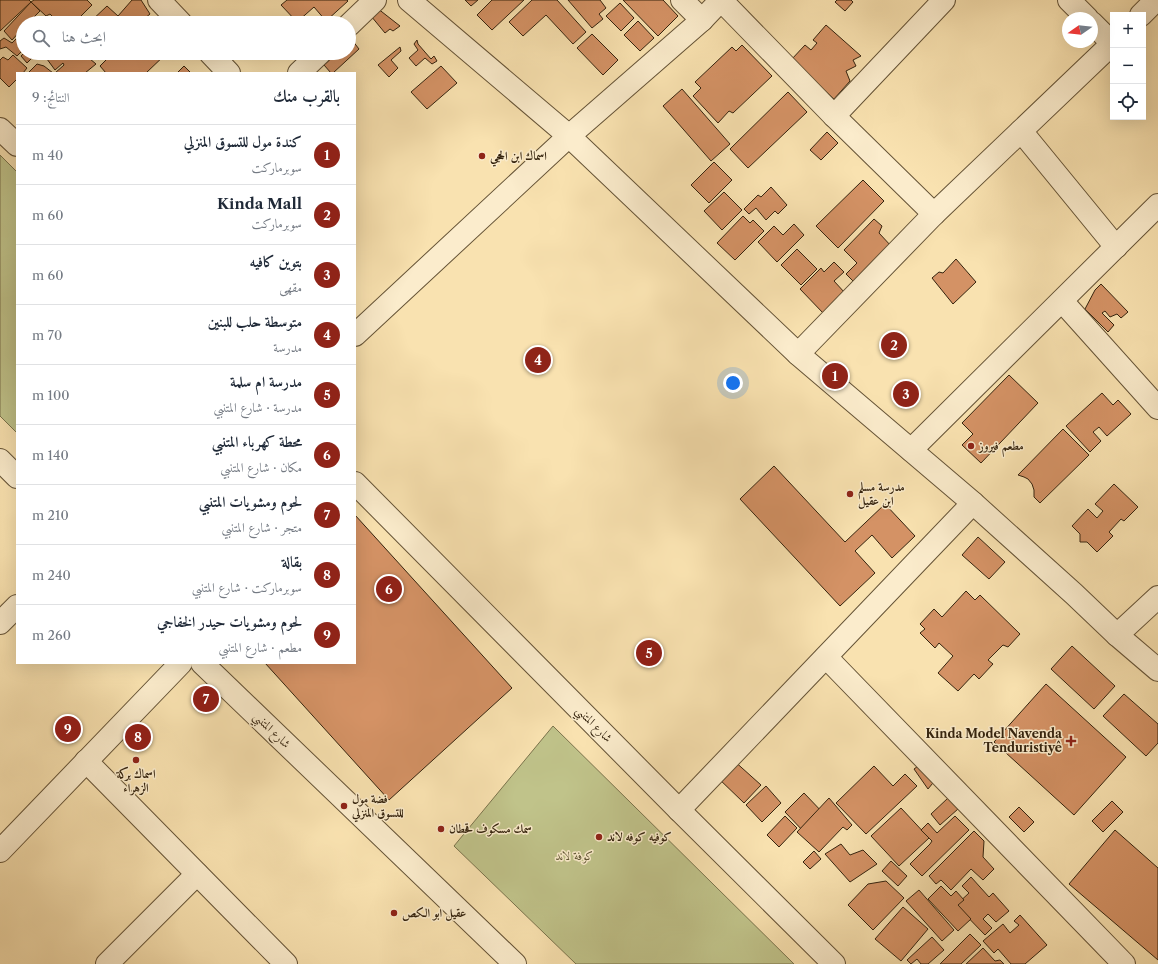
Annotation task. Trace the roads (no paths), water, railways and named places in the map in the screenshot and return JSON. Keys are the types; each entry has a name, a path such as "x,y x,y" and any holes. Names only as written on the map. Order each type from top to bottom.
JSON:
{"street":[{"path":"159,0 174,16"},
{"path":"356,18 375,0"},
{"path":"409,0 569,136 798,354 973,503 1117,635 1158,670"},
{"path":"682,0 702,20"},
{"path":"356,334 569,136 702,20 721,0 834,116 934,214"},
{"path":"834,116 944,0"},
{"path":"1069,0 1081,12"},
{"path":"1144,12 1156,0"},
{"path":"1098,29 1110,40"},
{"path":"798,354 934,214 1110,46"},
{"path":"217,60 228,72"},
{"path":"300,72 313,60"},
{"path":"0,128 16,144"},
{"path":"1021,131 1116,246"},
{"path":"911,450 1158,205"},
{"path":"1062,301 1158,408"},
{"path":"0,460 16,476"},
{"name":"شارع المتنبي","path":"356,484 834,964"},
{"path":"679,810 973,503"},
{"path":"1117,635 1158,597"},
{"path":"0,624 16,607"},
{"path":"826,657 1124,964"},
{"path":"0,850 180,664"},
{"name":"شارع المتنبي","path":"203,664 515,964"},
{"path":"86,761 286,964"},
{"path":"107,964 197,874"}],"place":[{"name":"اسماك ابن الحجي","path":"482,156"},
{"name":"Kinda Mall","path":"894,345"},
{"name":"متوسطة حلب للبنين","path":"538,360"},
{"name":"كندة مول للتسوق المنزلي","path":"835,376"},
{"name":"بتوين كافيه","path":"906,394"},
{"name":"مطعم فيروز","path":"971,446"},
{"name":"مدرسة مسلم ابن عقيل","path":"850,494"},
{"name":"محطة كهرباء المتنبي","path":"389,589"},
{"name":"مدرسة ام سلمة","path":"649,653"},
{"name":"لحوم ومشويات المتنبي","path":"206,699"},
{"name":"لحوم ومشويات حيدر الخفاجي","path":"68,729"},
{"name":"بقالة","path":"138,737"},
{"name":"Kinda Model Navenda Tenduristiyê","path":"1071,741"},
{"name":"اسماك بركة الزهراء","path":"136,760"},
{"name":"فضة مول للتسوق المنزلي","path":"344,806"},
{"name":"سمك مسكوف قحطان","path":"441,829"},
{"name":"كوفيه كوفه لاند","path":"599,837"},
{"name":"عقيل ابو الكص","path":"394,913"}],"park label":[{"name":"كوفة لاند","path":"575,856"}]}
